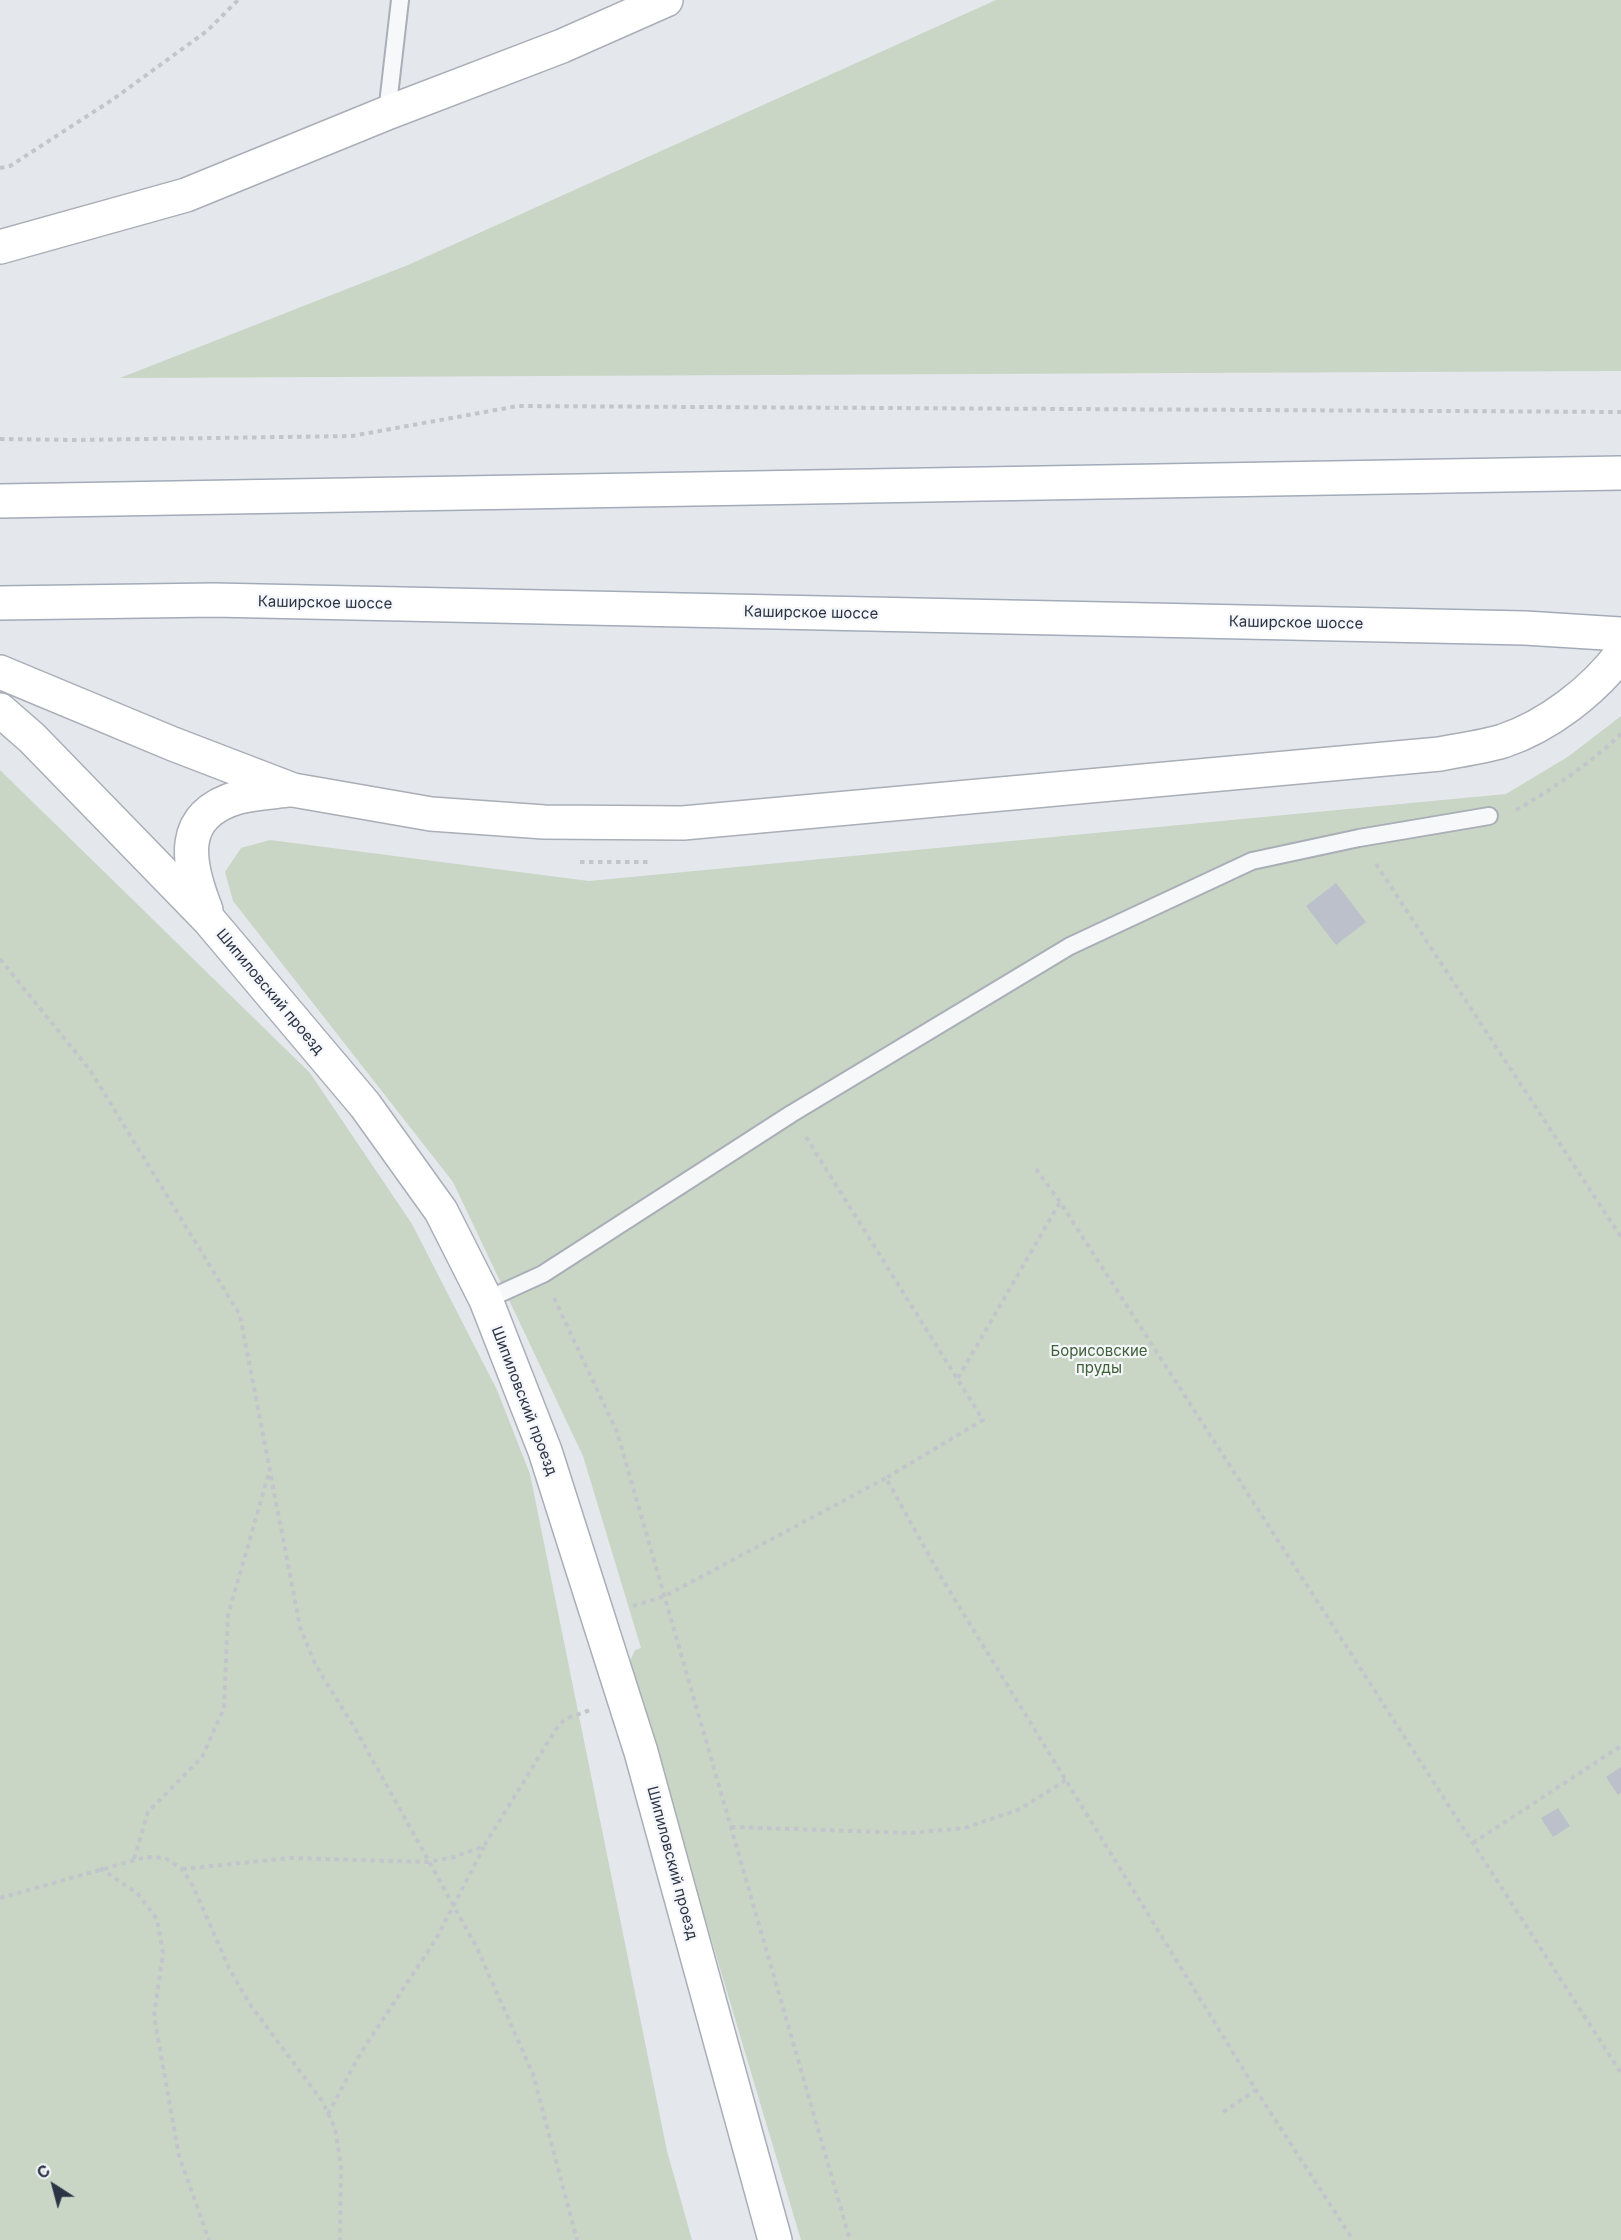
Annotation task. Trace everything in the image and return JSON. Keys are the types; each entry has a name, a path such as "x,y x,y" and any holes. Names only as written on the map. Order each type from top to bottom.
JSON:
{"main road":[{"path":"0,247 186,195 387,113 562,46 666,0"},
{"path":"0,501 1621,473"},
{"name":"Каширское шоссе","path":"0,603 214,600 1525,628 1621,634"},
{"path":"0,672 173,744 293,790 431,814 544,822 683,822 1440,754 1503,741 1552,718 1611,667 1621,654"},
{"name":"Шипиловский проезд","path":"0,710 32,738 209,920 365,1105 441,1211 486,1300 545,1451 641,1752 776,2240"},
{"path":"209,920 192,876 191,853 196,826 208,811 239,797 293,790"}],"lane":[{"path":"387,113 400,0"},
{"path":"486,1300 543,1274 791,1114 1070,946 1252,861 1359,838 1489,816"}],"path":[{"path":"0,168 10,166 112,100 207,31 238,0"},
{"path":"0,439 352,436 518,406 1621,412"},
{"path":"1489,816 1514,811 1553,789 1598,756 1621,734"},
{"path":"1359,838 1621,1237"},
{"path":"0,959 90,1070 240,1315 271,1466 300,1627 315,1665 357,1732 427,1862 476,1946 533,2074 577,2240"},
{"path":"665,1596 886,1478 983,1420 791,1114"},
{"path":"1036,1169 1060,1202 1621,2073"},
{"path":"958,1378 1060,1202"},
{"path":"543,1274 618,1432 850,2240"},
{"path":"133,1860 148,1812 202,1757 224,1708 228,1615 271,1466"},
{"path":"886,1478 941,1577 1256,2090 1353,2240"},
{"path":"328,2114 360,2054 436,1939 484,1846 556,1729 565,1719 596,1708"},
{"path":"1473,1843 1621,1746"},
{"path":"731,1827 911,1833 965,1828 1020,1809 1066,1780"},
{"path":"182,1869 291,1858 427,1862 454,1857 484,1846"},
{"path":"0,1898 100,1868 146,1857 165,1858 182,1869 193,1886 228,1968 249,2003 322,2101 335,2128 341,2166 339,2240"},
{"path":"100,1868 137,1893 157,1919 163,1953 154,2016 179,2156 209,2240"},
{"path":"1223,2112 1256,2090"}],"green space":[{"path":"996,0 1621,0 1621,371 120,378 408,265"},
{"name":"Борисовские пруды","path":"1621,716 1621,2240 801,2240 629,1663 635,1650 641,1648 583,1456 453,1182 233,901 225,872 241,848 270,840 589,881 1506,794 1569,756"},
{"path":"0,770 310,1073 412,1224 497,1390 530,1474 667,2151 692,2240 0,2240"}],"building":[{"path":"1336,883 1366,922 1336,945 1306,906"},
{"path":"1621,1767 1621,1793 1618,1795 1606,1777"},
{"path":"1558,1808 1570,1826 1553,1837 1541,1818"}]}
